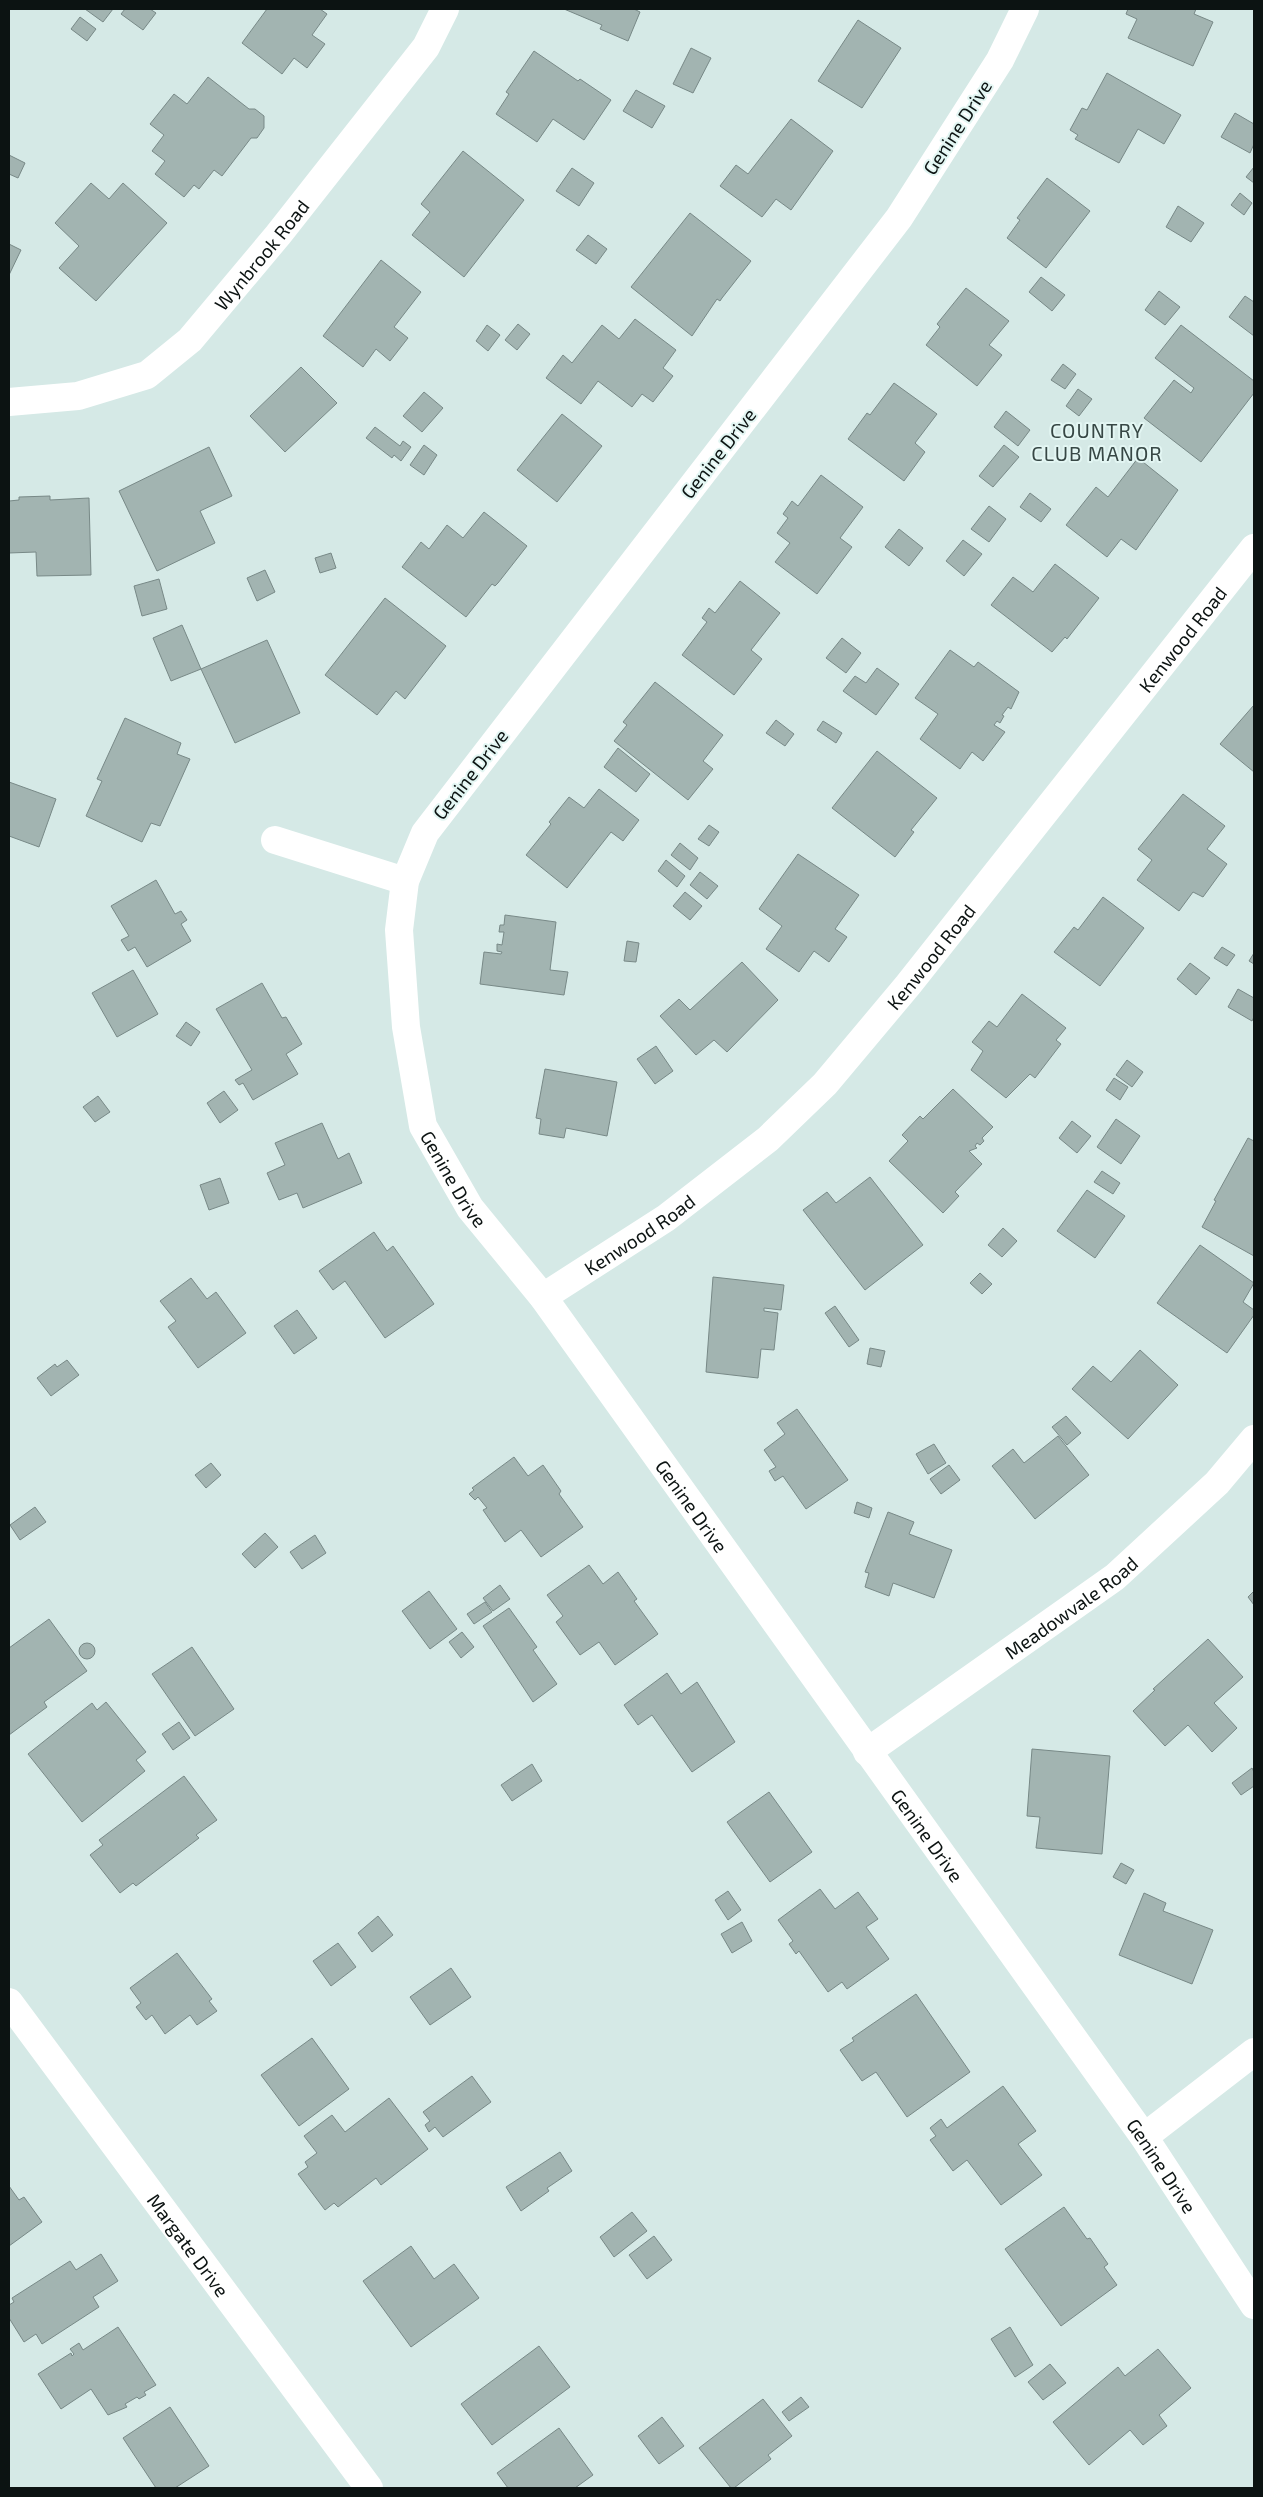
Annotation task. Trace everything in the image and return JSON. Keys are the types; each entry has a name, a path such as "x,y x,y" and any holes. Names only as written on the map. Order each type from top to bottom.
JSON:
{"street":[{"name":"Wynbrook Road","path":"9,402 78,396 147,375 190,340 278,234 426,47 445,9"},
{"name":"Genine Drive","path":"1025,9 1000,60 899,218 425,833 404,881 399,930 406,1027 423,1126 470,1208 543,1297 1144,2138 1254,2305"},
{"name":"Kenwood Road","path":"543,1297 666,1218 768,1139 825,1084 908,986 1254,548"},
{"path":"275,840 404,881"},
{"name":"Meadowvale Road","path":"867,1752 1115,1577 1217,1483 1254,1439"},
{"name":"Margate Drive","path":"9,2002 369,2488"},
{"path":"1144,2138 1254,2052"}],"building":[{"path":"85,9 113,9 103,22"},
{"path":"125,9 150,9 156,13 143,30 121,14"},
{"path":"267,9 320,9 327,14 312,35 325,44 307,68 294,58 282,74 242,43"},
{"path":"564,9 634,9 640,12 628,41 600,29 602,25"},
{"path":"1128,9 1196,9 1194,14 1213,22 1193,66 1128,38 1137,19 1126,14"},
{"path":"80,17 96,29 87,41 71,29"},
{"path":"858,20 901,48 862,108 818,81"},
{"path":"691,48 711,58 693,93 673,84"},
{"path":"534,51 578,81 580,79 611,100 584,140 553,119 537,142 496,114 509,94 506,92"},
{"path":"1107,73 1181,115 1164,144 1138,129 1119,163 1075,139 1078,135 1070,130 1082,108 1087,110"},
{"path":"208,77 249,109 255,109 264,116 264,128 257,138 251,138 222,176 214,170 199,189 194,185 184,197 155,174 165,161 152,151 164,135 150,124 174,94 187,104"},
{"path":"636,90 665,106 652,128 623,111"},
{"path":"1235,113 1254,124 1254,144 1250,153 1221,137"},
{"path":"791,119 833,151 791,210 776,199 762,217 720,186 736,165 748,174"},
{"path":"463,151 524,200 464,277 412,235 430,212 421,204"},
{"path":"9,155 25,163 18,178 9,174"},
{"path":"1254,167 1254,183 1246,177"},
{"path":"572,168 594,183 579,206 556,191"},
{"path":"1047,178 1090,211 1046,268 1007,238 1020,220 1017,218"},
{"path":"91,183 109,199 123,183 167,223 96,301 59,268 79,246 55,223"},
{"path":"1240,193 1252,203 1244,215 1231,205"},
{"path":"1178,206 1204,223 1191,242 1166,227"},
{"path":"690,213 751,261 720,301 717,299 692,336 631,287"},
{"path":"588,235 607,249 596,264 576,250"},
{"path":"9,244 21,250 9,275"},
{"path":"381,260 421,292 394,327 408,338 390,361 376,349 363,367 323,336"},
{"path":"1041,277 1065,295 1052,311 1029,292"},
{"path":"966,288 1009,321 989,345 1002,355 977,386 926,345 940,327 937,324"},
{"path":"1159,291 1180,307 1165,325 1145,310"},
{"path":"1245,296 1254,302 1254,336 1229,317"},
{"path":"635,319 676,350 663,368 673,376 653,402 642,394 632,407 598,381 581,404 546,378 563,355 572,363 602,325 619,339"},
{"path":"518,324 530,334 517,350 505,340"},
{"path":"487,325 500,335 488,351 476,341"},
{"path":"1181,325 1254,381 1254,393 1201,462 1144,418 1174,380 1191,393 1194,388 1155,358"},
{"path":"1063,364 1076,374 1065,389 1051,380"},
{"path":"301,367 337,403 285,452 250,416"},
{"path":"894,383 937,414 915,443 925,452 904,481 848,439 867,413 870,415"},
{"path":"1078,389 1092,399 1079,416 1066,406"},
{"path":"424,392 443,408 422,432 403,416"},
{"path":"1006,411 1030,430 1018,446 994,427"},
{"path":"562,414 602,446 557,502 517,470"},
{"path":"375,427 400,446 403,441 411,447 401,461 394,455 392,458 366,438"},
{"path":"424,445 437,455 424,475 410,465"},
{"path":"1004,445 1019,457 993,487 979,476"},
{"path":"209,447 232,496 200,511 215,543 157,571 119,491"},
{"path":"1138,458 1178,490 1136,550 1121,539 1107,557 1066,525 1096,487 1108,497"},
{"path":"821,475 863,507 840,538 852,547 817,594 775,562 790,543 777,533 788,518 783,514 792,501 798,506"},
{"path":"1030,493 1051,509 1041,522 1020,507"},
{"path":"50,496 50,500 89,498 91,575 37,576 36,552 9,553 9,501 19,500 19,497"},
{"path":"989,506 1006,519 989,542 971,529"},
{"path":"484,512 527,546 498,583 495,586 492,584 466,617 402,567 421,542 429,549 447,525 463,538"},
{"path":"899,529 923,548 909,566 885,547"},
{"path":"963,540 982,554 964,576 946,561"},
{"path":"331,553 336,568 320,573 315,558"},
{"path":"1055,564 1099,598 1067,639 1065,637 1052,652 991,605 1013,577 1033,592"},
{"path":"265,570 275,592 257,601 247,578"},
{"path":"159,579 167,609 142,616 134,586"},
{"path":"740,581 780,613 751,650 762,659 734,695 682,655 707,622 702,618 709,608 715,613"},
{"path":"385,598 446,646 405,699 396,691 377,715 325,675"},
{"path":"182,625 201,669 171,681 153,638"},
{"path":"842,638 861,653 846,673 826,658"},
{"path":"267,640 300,713 235,743 201,669"},
{"path":"950,650 974,667 978,662 1019,692 1011,709 1008,707 1002,715 1004,716 1000,723 997,721 994,725 1005,732 983,761 972,752 960,769 920,739 938,714 915,698"},
{"path":"877,668 899,684 876,715 843,691 855,676 866,683"},
{"path":"655,682 723,735 703,761 713,769 688,800 614,741 627,725 623,722"},
{"path":"1254,705 1254,772 1220,744"},
{"path":"125,718 181,743 177,754 190,759 160,826 151,823 142,842 86,816 102,781 97,779"},
{"path":"776,720 794,734 785,746 766,733"},
{"path":"823,721 842,733 836,743 817,730"},
{"path":"618,748 650,774 636,792 604,767"},
{"path":"877,751 937,798 911,830 914,832 895,857 832,808"},
{"path":"9,782 56,799 39,847 9,836"},
{"path":"599,789 639,820 623,841 611,832 567,888 526,855 551,824 549,822 569,797 584,808"},
{"path":"1183,794 1225,826 1207,849 1227,864 1203,897 1193,892 1179,911 1137,880 1152,860 1138,849"},
{"path":"709,825 719,832 709,846 698,839"},
{"path":"680,843 698,858 690,870 671,855"},
{"path":"798,854 859,895 835,929 847,937 829,962 814,951 799,972 766,949 782,926 759,909"},
{"path":"666,860 685,876 677,887 658,871"},
{"path":"700,872 718,886 707,899 690,885"},
{"path":"156,880 175,914 181,911 187,920 181,924 191,941 147,967 135,947 128,951 121,940 129,936 111,906"},
{"path":"685,892 702,906 690,920 673,906"},
{"path":"1103,897 1144,928 1100,986 1054,952 1074,927 1078,930"},
{"path":"505,915 556,922 550,970 568,972 564,995 480,984 484,952 501,954 502,952 497,951 497,944 502,945 504,932 499,932 500,925 504,925"},
{"path":"627,941 639,943 636,962 624,961"},
{"path":"1222,947 1235,955 1227,966 1214,958"},
{"path":"1254,953 1254,964 1249,961"},
{"path":"742,962 778,1000 727,1052 714,1040 696,1055 660,1016 679,999 690,1010"},
{"path":"1190,963 1210,978 1196,995 1177,979"},
{"path":"133,970 158,1014 117,1037 92,993"},
{"path":"262,983 282,1018 286,1017 302,1044 286,1054 298,1074 253,1100 243,1083 239,1085 235,1080 252,1070 216,1009"},
{"path":"1238,989 1254,998 1254,1017 1252,1021 1228,1007"},
{"path":"1022,994 1066,1028 1056,1040 1061,1044 1035,1078 1030,1074 1006,1098 971,1070 983,1051 972,1042 989,1021 997,1027"},
{"path":"186,1022 200,1032 191,1046 176,1036"},
{"path":"656,1046 673,1071 655,1084 637,1059"},
{"path":"1127,1060 1143,1072 1132,1087 1116,1075"},
{"path":"545,1069 617,1082 607,1136 566,1128 564,1138 539,1134 541,1119 536,1118"},
{"path":"1114,1078 1128,1087 1120,1100 1106,1090"},
{"path":"953,1089 993,1127 982,1138 984,1141 980,1145 977,1143 975,1146 977,1148 969,1151 982,1164 955,1192 959,1196 943,1213 889,1161 908,1141 902,1135 920,1116 923,1119"},
{"path":"224,1091 238,1110 220,1123 207,1103"},
{"path":"98,1096 110,1112 95,1122 83,1107"},
{"path":"1116,1119 1140,1136 1121,1164 1097,1147"},
{"path":"1072,1121 1091,1136 1077,1153 1059,1138"},
{"path":"322,1123 338,1159 349,1153 362,1183 303,1208 297,1193 279,1200 267,1173 285,1165 275,1143"},
{"path":"1248,1138 1254,1141 1254,1256 1202,1227 1216,1201 1214,1200"},
{"path":"1102,1171 1120,1183 1113,1194 1094,1182"},
{"path":"870,1177 923,1245 865,1290 803,1210 827,1192 836,1203"},
{"path":"220,1178 229,1203 209,1210 200,1185"},
{"path":"1087,1190 1125,1216 1095,1258 1057,1231"},
{"path":"1003,1228 1017,1241 1002,1257 988,1245"},
{"path":"374,1232 387,1251 393,1246 434,1304 385,1338 345,1281 333,1290 319,1271"},
{"path":"1200,1245 1254,1283 1243,1302 1254,1310 1254,1315 1227,1353 1157,1303"},
{"path":"980,1273 992,1284 982,1294 970,1283"},
{"path":"713,1277 784,1285 781,1310 764,1308 764,1311 778,1313 774,1350 761,1349 758,1378 706,1372"},
{"path":"191,1278 207,1299 216,1292 246,1333 198,1368 168,1327 176,1321 160,1301"},
{"path":"835,1306 859,1340 849,1347 825,1313"},
{"path":"297,1310 317,1338 294,1354 274,1326"},
{"path":"870,1348 885,1351 881,1367 867,1364"},
{"path":"1140,1350 1178,1385 1128,1439 1072,1389 1093,1366 1111,1382"},
{"path":"67,1360 79,1375 51,1396 37,1378 55,1364 57,1367"},
{"path":"797,1409 848,1480 806,1509 783,1476 775,1481 769,1471 776,1467 764,1450 785,1434 777,1423"},
{"path":"1066,1416 1081,1433 1067,1445 1052,1427"},
{"path":"1058,1436 1089,1475 1035,1519 992,1466 1013,1449 1024,1463"},
{"path":"934,1444 946,1463 928,1474 916,1454"},
{"path":"514,1457 528,1476 543,1465 561,1491 559,1494 583,1527 541,1557 521,1530 505,1542 483,1510 487,1508 478,1497 475,1500 469,1494 474,1490 472,1488"},
{"path":"211,1463 221,1475 206,1488 195,1475"},
{"path":"949,1465 960,1480 941,1494 930,1479"},
{"path":"857,1502 872,1508 869,1518 854,1513"},
{"path":"35,1507 46,1522 20,1540 10,1525"},
{"path":"888,1512 914,1522 909,1534 952,1550 934,1598 893,1583 889,1596 865,1587 869,1573 865,1572"},
{"path":"265,1533 278,1547 255,1568 242,1554"},
{"path":"315,1535 326,1553 302,1569 290,1552"},
{"path":"589,1565 603,1584 618,1572 637,1599 634,1601 658,1634 615,1665 599,1642 580,1655 556,1622 563,1616 547,1595"},
{"path":"500,1585 510,1599 493,1611 483,1598"},
{"path":"429,1591 457,1629 430,1649 402,1611"},
{"path":"1254,1591 1254,1605 1248,1597"},
{"path":"485,1602 492,1612 474,1624 467,1614"},
{"path":"509,1608 537,1647 533,1650 557,1684 533,1702 483,1626"},
{"path":"49,1619 87,1671 44,1702 47,1707 9,1735 9,1648"},
{"path":"462,1632 474,1647 461,1658 449,1642"},
{"path":"1208,1639 1243,1677 1214,1703 1237,1728 1212,1752 1188,1725 1165,1746 1133,1711 1155,1690 1153,1689"},
{"path":"84,1643 90,1643 95,1648 93,1657 84,1659 79,1654 79,1648"},
{"path":"192,1647 234,1709 195,1736 152,1674"},
{"path":"667,1673 681,1694 697,1682 735,1742 692,1772 652,1715 638,1725 624,1705"},
{"path":"106,1702 146,1752 136,1760 145,1771 82,1822 28,1754 92,1703 97,1710"},
{"path":"179,1722 190,1738 173,1750 162,1734"},
{"path":"1032,1749 1110,1756 1102,1854 1036,1848 1040,1817 1027,1816"},
{"path":"532,1764 542,1781 512,1801 501,1785"},
{"path":"1252,1768 1254,1772 1254,1786 1241,1795 1232,1783"},
{"path":"184,1776 217,1820 196,1835 199,1838 136,1886 133,1883 120,1893 90,1855 103,1845 99,1840"},
{"path":"769,1792 812,1852 770,1882 727,1822"},
{"path":"1121,1863 1134,1870 1126,1884 1113,1877"},
{"path":"820,1889 835,1909 858,1892 878,1919 866,1927 889,1959 847,1989 842,1982 828,1992 799,1951 796,1954 789,1944 793,1941 778,1920"},
{"path":"728,1891 741,1910 728,1920 715,1900"},
{"path":"1144,1893 1166,1903 1163,1911 1213,1930 1192,1984 1119,1955"},
{"path":"378,1916 393,1935 372,1952 358,1933"},
{"path":"742,1922 752,1941 732,1953 721,1934"},
{"path":"338,1943 356,1967 331,1986 313,1961"},
{"path":"177,1953 212,1999 209,2001 217,2011 197,2025 190,2015 165,2034 152,2015 146,2020 136,2007 141,2003 130,1988"},
{"path":"451,1968 471,1997 430,2025 410,1997"},
{"path":"916,1994 970,2072 907,2117 876,2072 862,2081 840,2050 854,2041 852,2038"},
{"path":"312,2038 349,2089 299,2126 261,2075"},
{"path":"472,2076 491,2102 443,2137 435,2127 429,2132 425,2125 430,2121 423,2112"},
{"path":"1003,2086 1036,2131 1018,2144 1042,2175 1001,2205 967,2160 953,2171 930,2140 936,2136 930,2128 941,2119 947,2128"},
{"path":"389,2098 428,2149 381,2185 376,2178 338,2207 334,2203 325,2210 298,2174 308,2167 305,2162 317,2153 304,2136 332,2115 345,2132"},
{"path":"560,2152 572,2171 547,2188 549,2191 521,2211 506,2187"},
{"path":"9,2186 19,2200 24,2197 42,2222 9,2246"},
{"path":"1064,2207 1087,2239 1090,2238 1108,2264 1104,2267 1117,2285 1061,2326 1005,2249"},
{"path":"632,2212 647,2231 614,2257 600,2237"},
{"path":"654,2236 672,2260 647,2279 629,2255"},
{"path":"411,2246 434,2279 454,2264 479,2298 411,2347 363,2281"},
{"path":"101,2254 118,2281 93,2297 99,2307 42,2344 36,2334 24,2342 9,2318 9,2305 14,2302 12,2298 70,2261 76,2270"},
{"path":"118,2327 156,2385 144,2392 146,2395 139,2399 137,2397 125,2404 127,2407 108,2415 91,2389 61,2409 38,2374 71,2353 72,2356 74,2354 70,2349 79,2343 83,2350"},
{"path":"1010,2327 1033,2365 1015,2377 991,2339"},
{"path":"539,2346 570,2387 492,2445 461,2404"},
{"path":"1158,2349 1191,2388 1159,2415 1167,2426 1143,2445 1130,2430 1089,2465 1053,2422 1118,2367 1125,2376"},
{"path":"1050,2364 1066,2383 1043,2400 1028,2382"},
{"path":"801,2397 809,2407 789,2421 782,2412"},
{"path":"763,2399 792,2436 768,2455 771,2459 734,2488 731,2488 699,2448"},
{"path":"170,2407 209,2466 175,2488 156,2488 123,2438"},
{"path":"662,2417 684,2446 659,2464 638,2436"},
{"path":"559,2428 593,2475 575,2488 508,2488 497,2473"}],"district":[{"name":"COUNTRY CLUB MANOR","path":"1097,442"}]}
